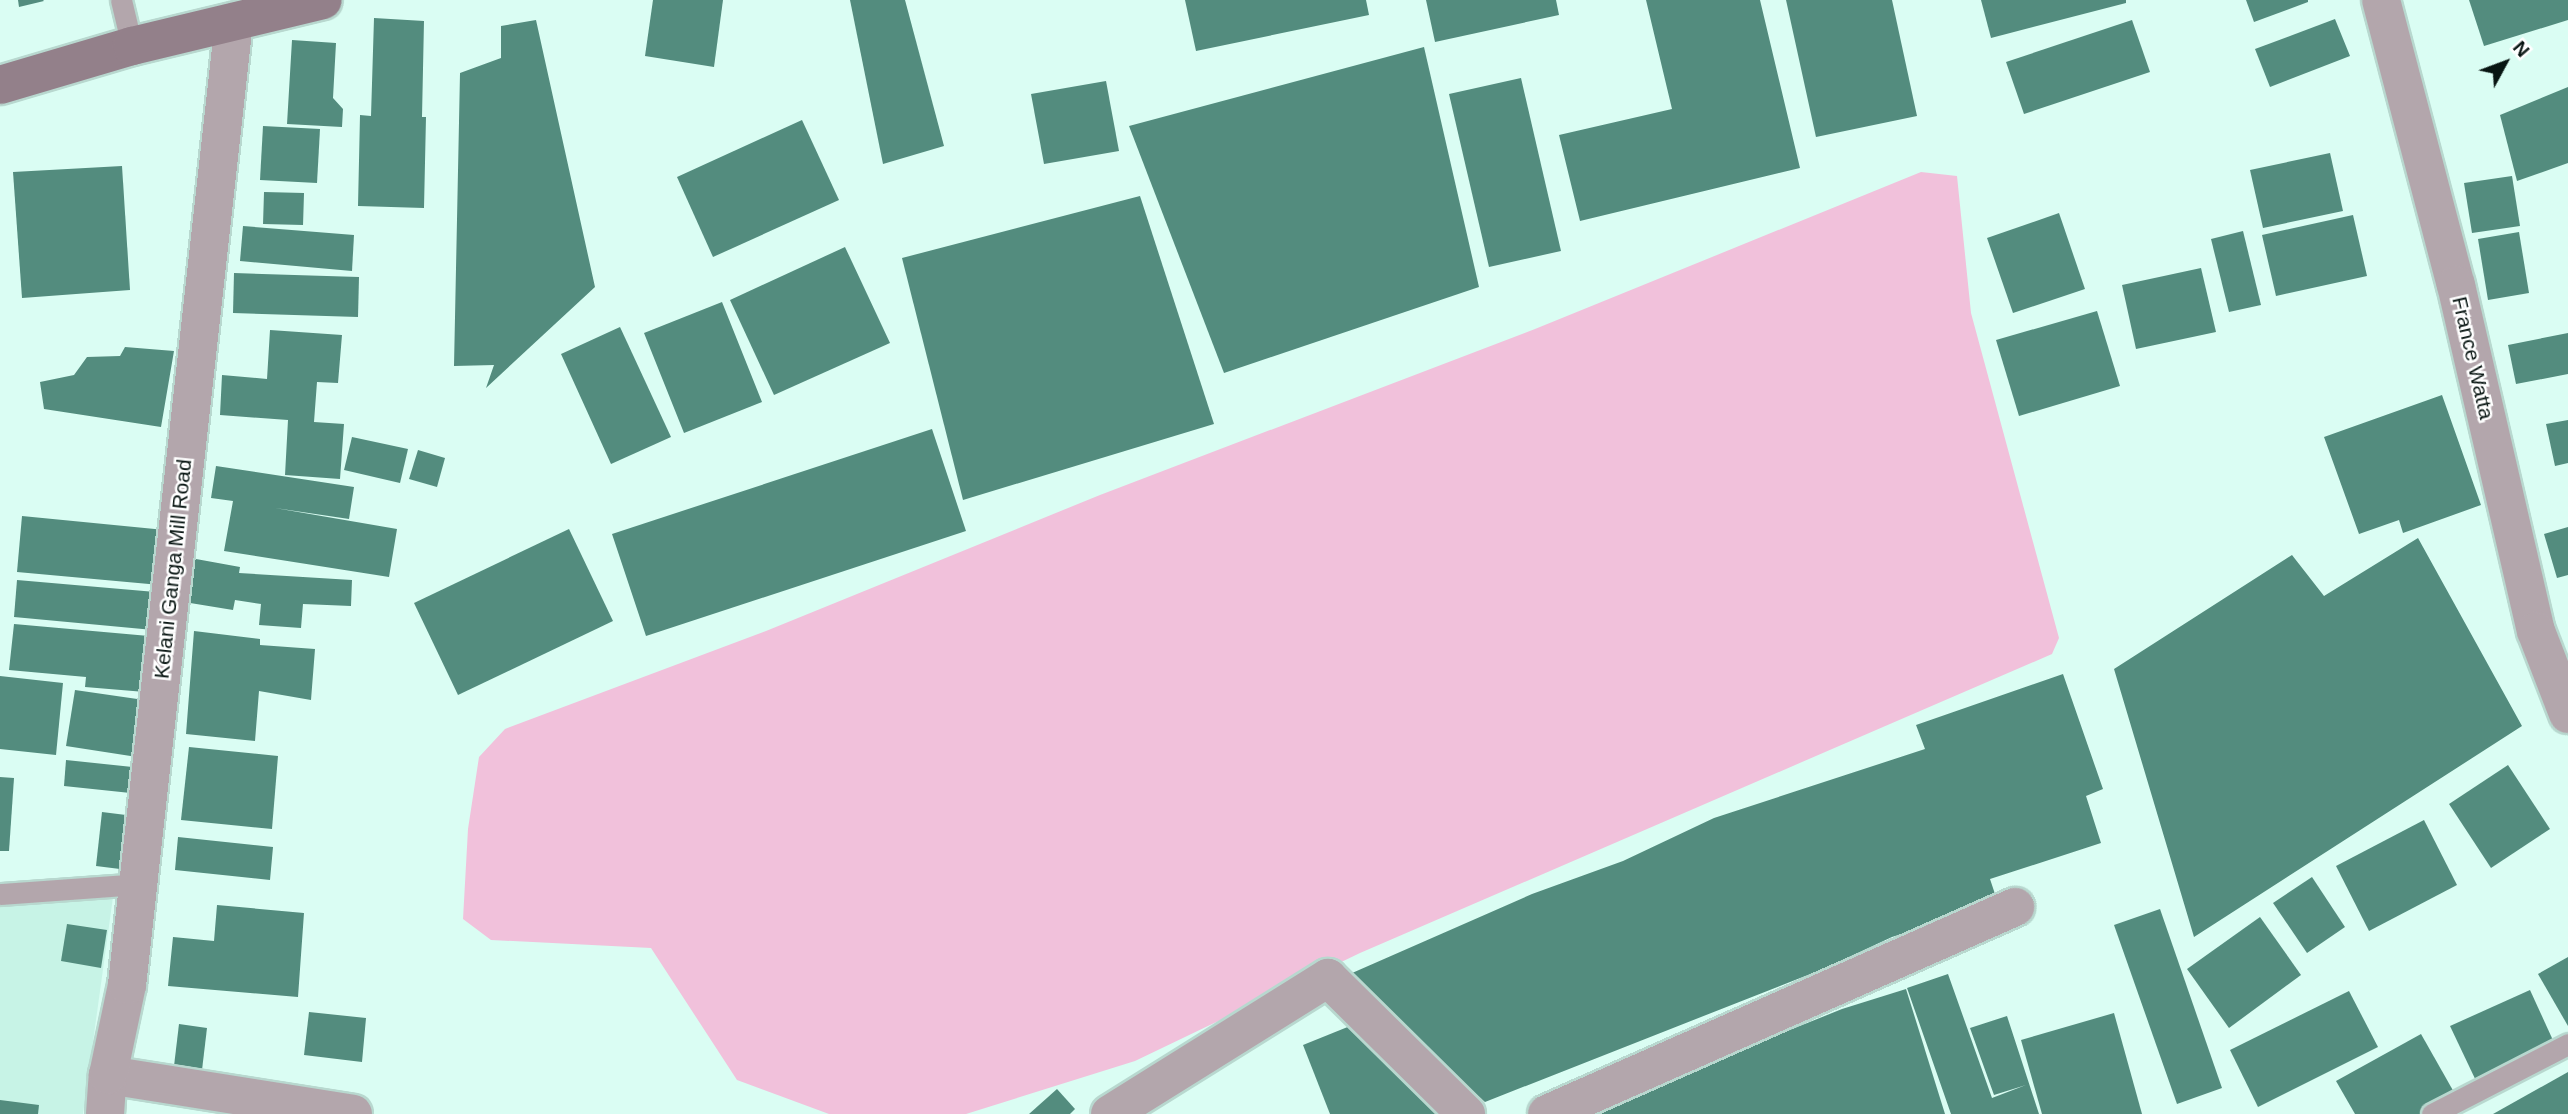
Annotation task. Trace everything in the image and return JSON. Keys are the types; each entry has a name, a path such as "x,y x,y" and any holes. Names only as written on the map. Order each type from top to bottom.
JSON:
{"street":[{"path":"0,85 132,46 231,11 323,0"},
{"name":"France Watta","path":"2381,0 2456,285 2536,631 2568,714"},
{"name":"Kelani Ganga Mill Road","path":"105,1114 108,1075 127,985 231,11"},
{"path":"1547,1114 2015,906"},
{"path":"1111,1114 1328,978 1466,1114"},
{"path":"108,1075 353,1114"}],"lane":[{"path":"121,0 132,46"},
{"path":"0,894 138,884"},
{"path":"2432,1114 2568,1044"}],"shaded area":[{"path":"1921,172 1957,176 1971,313 2059,638 2052,654 1360,953 1135,1061 966,1114 829,1114 737,1080 651,948 491,940 463,919 468,829 479,757 505,729 766,631 1100,495 1535,329"},
{"path":"113,897 83,1114 0,1114 0,900"}],"building":[{"path":"18,0 43,0 44,1 19,7"},
{"path":"653,0 723,0 714,67 645,56"},
{"path":"850,0 905,0 944,146 883,164"},
{"path":"1185,0 1366,0 1369,15 1196,51"},
{"path":"1426,0 1556,0 1559,15 1435,42"},
{"path":"1646,0 1760,0 1800,168 1580,221 1559,135 1672,109"},
{"path":"1786,0 1892,0 1917,116 1816,137"},
{"path":"1981,0 2126,0 2126,3 1991,38"},
{"path":"2246,0 2308,0 2308,2 2254,22"},
{"path":"2469,0 2568,0 2568,20 2484,46"},
{"path":"374,18 424,21 424,208 358,206 360,115 371,116"},
{"path":"2335,19 2350,56 2270,87 2255,49"},
{"path":"536,20 595,287 486,388 494,365 454,366 460,73 501,58 501,26"},
{"path":"2132,20 2150,72 2024,114 2006,62"},
{"path":"292,40 336,43 333,98 343,109 342,127 287,124"},
{"path":"1424,47 1479,287 1224,373 1129,126"},
{"path":"1521,78 1561,251 1489,267 1449,94"},
{"path":"1106,81 1119,151 1044,164 1031,94"},
{"path":"2568,87 2568,163 2517,181 2500,115"},
{"path":"802,120 839,200 713,257 677,177"},
{"path":"263,126 320,129 317,183 260,180"},
{"path":"2330,153 2343,211 2263,228 2250,170"},
{"path":"122,166 130,290 22,298 13,172"},
{"path":"2512,176 2520,226 2472,233 2464,183"},
{"path":"264,192 304,193 303,225 263,224"},
{"path":"1140,196 1214,424 963,500 902,258"},
{"path":"2059,213 2085,289 2013,313 1987,238"},
{"path":"2353,215 2367,276 2276,296 2262,235"},
{"path":"243,226 354,235 352,271 240,261"},
{"path":"2243,231 2261,305 2229,312 2211,239"},
{"path":"2519,232 2529,293 2488,300 2478,239"},
{"path":"845,247 890,343 774,395 730,300"},
{"path":"2201,268 2216,332 2136,349 2122,285"},
{"path":"234,273 359,277 358,317 233,313"},
{"path":"722,302 762,402 684,433 644,333"},
{"path":"2097,311 2120,386 2019,416 1996,340"},
{"path":"620,327 671,437 611,464 561,354"},
{"path":"270,330 342,335 338,383 317,382 314,422 344,424 340,479 285,475 288,420 220,415 222,375 267,379"},
{"path":"2568,333 2568,374 2516,384 2508,345"},
{"path":"125,347 174,351 161,427 44,409 40,382 74,375 87,357 120,356"},
{"path":"2442,395 2481,505 2403,533 2399,520 2359,534 2324,437"},
{"path":"2568,420 2568,463 2555,466 2546,424"},
{"path":"932,429 966,531 646,636 612,534"},
{"path":"352,437 408,449 400,483 344,470"},
{"path":"418,450 445,458 437,487 409,479"},
{"path":"216,466 354,487 349,519 275,508 397,529 389,577 224,551 233,501 211,498"},
{"path":"22,516 165,530 160,585 17,572"},
{"path":"2568,527 2568,575 2557,578 2544,534"},
{"path":"569,529 613,621 458,695 414,603"},
{"path":"2418,538 2522,726 2194,937 2114,669 2292,555 2324,596"},
{"path":"185,557 240,567 239,573 352,580 351,606 303,604 301,628 259,625 261,604 235,600 233,610 178,601"},
{"path":"17,580 167,593 164,631 14,617"},
{"path":"14,624 160,637 157,693 85,687 86,677 9,670"},
{"path":"194,631 260,639 260,645 315,649 311,700 259,691 255,741 186,734"},
{"path":"2063,674 2103,789 2086,796 2101,843 1990,879 1998,903 1892,937 1823,969 1485,1102 1343,977 1532,894 1623,861 1714,818 1925,749 1916,725"},
{"path":"0,676 63,683 56,755 0,749"},
{"path":"75,690 158,702 150,759 66,746"},
{"path":"189,747 278,756 272,829 181,820"},
{"path":"66,760 142,768 140,794 64,786"},
{"path":"2508,765 2550,829 2491,868 2449,804"},
{"path":"0,777 14,778 9,851 0,851"},
{"path":"102,812 134,816 128,870 96,866"},
{"path":"2424,820 2457,885 2369,931 2336,866"},
{"path":"178,837 273,847 270,880 175,870"},
{"path":"2312,877 2345,927 2307,953 2273,903"},
{"path":"217,905 304,913 298,997 168,986 173,937 214,941"},
{"path":"2160,909 2222,1088 2177,1104 2114,925"},
{"path":"2260,917 2301,975 2229,1028 2187,969"},
{"path":"67,924 107,930 101,968 61,961"},
{"path":"2568,957 2568,1026 2538,974"},
{"path":"1948,974 1992,1098 2026,1085 1994,1095 1970,1028 2007,1016 2039,1114 1951,1114 1907,988"},
{"path":"1906,989 1945,1114 1582,1114 1842,1009"},
{"path":"2530,990 2557,1049 2478,1085 2450,1026"},
{"path":"2349,991 2378,1047 2258,1107 2230,1050"},
{"path":"309,1012 366,1018 362,1062 304,1055"},
{"path":"2114,1013 2142,1114 2042,1114 2021,1040"},
{"path":"1360,1022 1442,1114 1330,1114 1303,1045"},
{"path":"179,1024 207,1028 202,1070 174,1066"},
{"path":"2421,1034 2455,1094 2420,1114 2355,1114 2336,1081"},
{"path":"2568,1072 2568,1114 2493,1114"},
{"path":"1057,1089 1075,1109 1070,1114 1029,1114"},
{"path":"0,1100 39,1105 38,1114 0,1114"}]}
